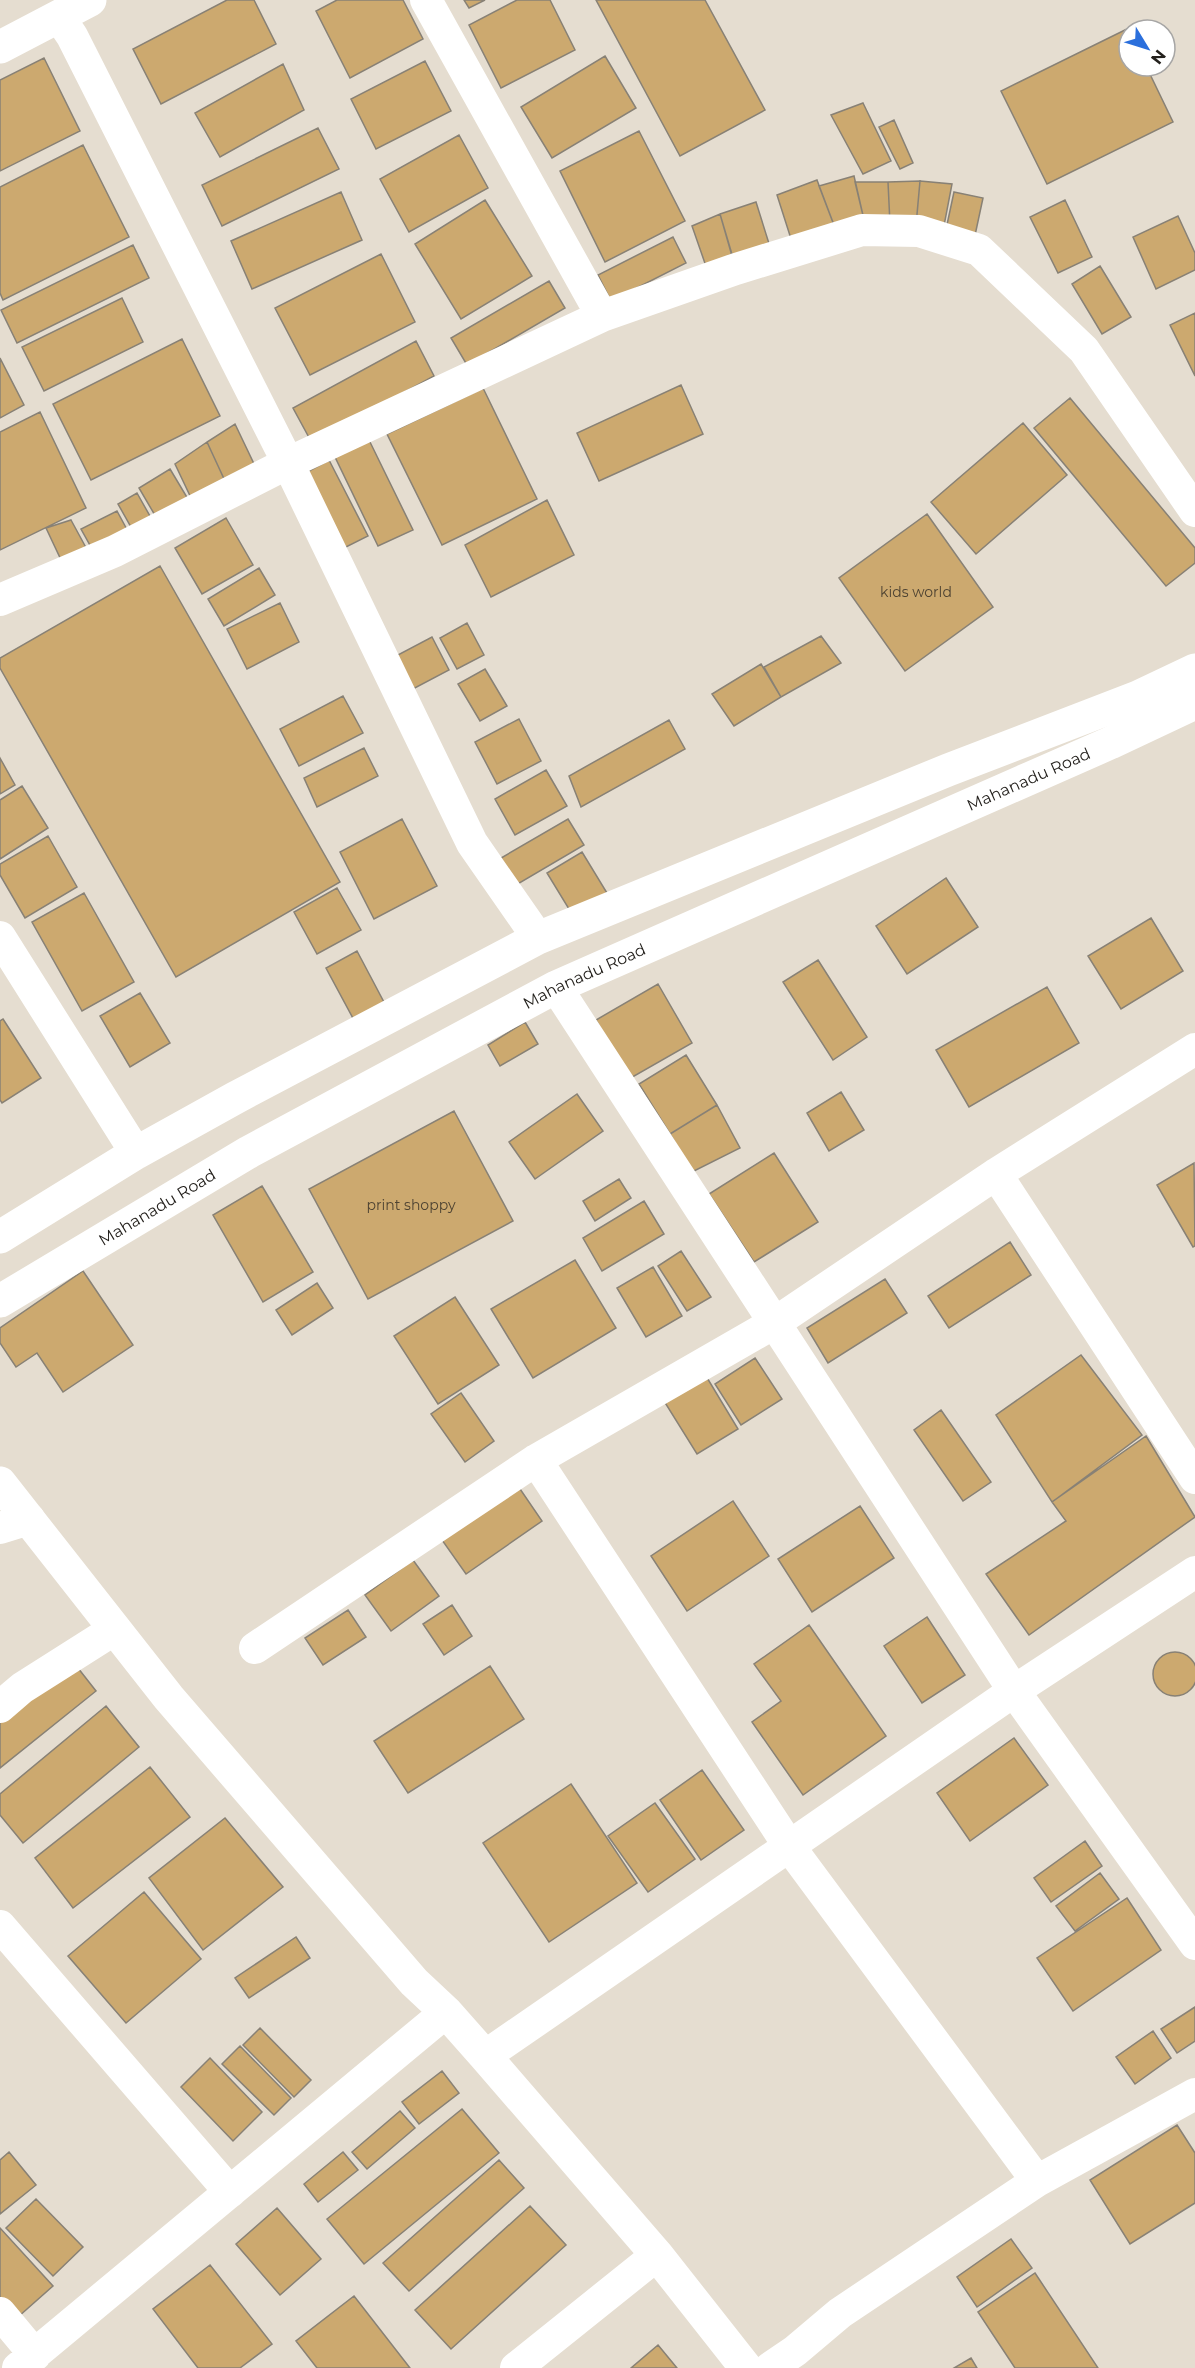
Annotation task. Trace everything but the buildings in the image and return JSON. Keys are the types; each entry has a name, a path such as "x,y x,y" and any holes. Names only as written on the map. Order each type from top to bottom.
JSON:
{"street":[{"path":"0,47 90,0"},
{"path":"426,0 602,316"},
{"path":"59,17 72,36 288,463 472,843 538,938"},
{"path":"0,600 115,551 288,463 602,316 736,268 862,230 919,231 979,250 1084,350 1195,511"},
{"name":"Mahanadu Road","path":"0,1237 136,1154 235,1098 538,938 948,770 1138,697 1195,670"},
{"name":"Mahanadu Road","path":"0,1301 249,1152 556,987 1110,743 1195,703"},
{"path":"0,937 136,1154"},
{"path":"556,987 1014,1690 1195,1944"},
{"path":"255,1648 536,1460 776,1322 996,1174 1195,1049"},
{"path":"996,1174 1195,1478"},
{"path":"536,1460 789,1846 1037,2181"},
{"path":"0,1483 14,1524 115,1629 170,1698 414,1982 446,2012 657,2255 746,2368"},
{"path":"484,2056 1014,1690 1195,1572"},
{"path":"0,1707 22,1689 115,1629"},
{"path":"0,1926 230,2192"},
{"path":"0,2313 27,2361 446,2012"},
{"path":"782,2360 840,2313 1037,2181 1195,2094"},
{"path":"516,2368 657,2255"}]}
